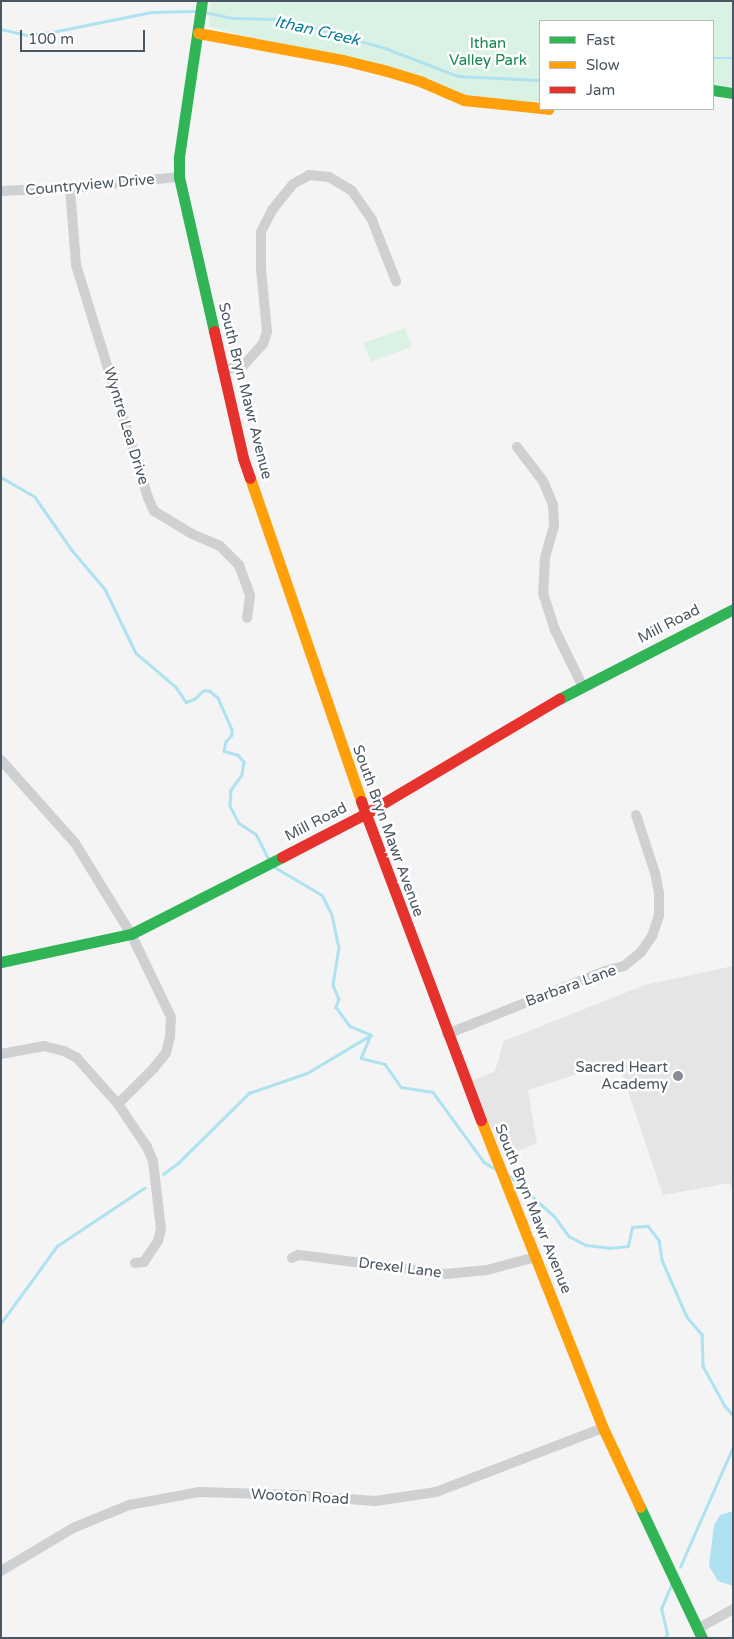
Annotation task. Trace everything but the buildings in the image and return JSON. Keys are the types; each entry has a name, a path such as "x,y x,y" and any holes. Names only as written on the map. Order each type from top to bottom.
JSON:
{"main road":[{"name":"South Bryn Mawr Avenue","path":"201,8 179,157 179,177 243,458 364,814 447,1034 604,1428 700,1633"},
{"path":"198,33 343,60 422,82 464,100 539,108"},
{"path":"714,90 733,93"},
{"name":"Mill Road","path":"1,962 131,934 364,814 582,685 733,609"}],"street":[{"path":"222,370 243,366 263,344 266,332 261,269 261,232 272,210 293,184 309,176 329,177 352,191 372,220 396,281"},
{"name":"Countryview Drive","path":"1,192 70,188 179,177"},
{"name":"Wyntre Lea Drive","path":"70,188 76,265 148,498 154,511 192,534 220,546 239,565 250,595 247,618"},
{"path":"517,447 543,481 553,505 554,526 545,558 543,593 555,630 582,685"},
{"path":"1,760 75,843 131,934 170,1017 170,1037 166,1053 118,1104"},
{"name":"Barbara Lane","path":"447,1034 605,971 624,966 640,952 652,936 659,916 659,893 655,873 636,815"},
{"path":"1,1054 44,1046 64,1051 78,1058 118,1104 147,1147 153,1161 161,1229 158,1241 144,1262 135,1263"},
{"name":"Drexel Lane","path":"292,1258 298,1255 308,1256 446,1274 487,1270 536,1257"},
{"name":"Wooton Road","path":"1,1571 73,1528 129,1506 199,1492 295,1495 376,1501 436,1492 604,1428"},
{"path":"700,1633 733,1609"}],"shaded area":[{"name":"Sacred Heart Academy","path":"733,966 733,1195 730,1183 663,1195 618,1061 528,1090 537,1143 504,1157 471,1081 495,1071 504,1041 645,985"}],"green space":[{"name":"Ithan Valley Park","path":"210,1 733,1 733,93 714,90 714,20 539,20 539,109 497,105 387,71 209,27"},
{"path":"405,328 412,347 370,362 364,343"}],"water":[{"path":"733,1511 733,1586 718,1581 709,1566 714,1525 720,1515"}],"waterway":[{"name":"Ithan Creek","path":"1,29 26,35 57,31 151,12 196,11"},
{"name":"Ithan Creek","path":"204,12 232,18 283,19 385,48 458,76 539,80"},
{"name":"Ithan Creek","path":"714,58 733,58"},
{"path":"1,477 35,497 72,550 105,589 136,653 176,687 186,702 194,699 204,690 210,691 218,698 232,729 232,735 226,742 224,751 238,755 244,762 242,775 231,790 230,806 239,823 256,834 269,859"},
{"path":"273,866 322,895 332,915 339,947 333,985 339,999 336,1007 350,1026 371,1035"},
{"path":"371,1035 361,1058 385,1064 401,1087 433,1092 484,1162 494,1168"},
{"path":"163,1174 178,1163 249,1093 307,1073 369,1036"},
{"path":"510,1176 555,1217 569,1236 586,1245 609,1248 628,1246 632,1227 648,1226 659,1240 662,1260 687,1317 702,1334 703,1366 725,1406 733,1415"},
{"path":"1,1323 57,1246 144,1188"},
{"path":"680,1567 733,1447"},
{"path":"665,1638 667,1634 661,1609 671,1585"}],"traffic: fast":[{"path":"202,1 179,157 179,177 214,331"},
{"path":"714,90 733,93"},
{"path":"559,699 733,609"},
{"path":"1,962 131,934 282,857"},
{"path":"640,1507 702,1638"}],"traffic: slow":[{"path":"198,33 343,60 387,71 422,82 464,100 539,108"},
{"path":"250,478 361,801"},
{"path":"481,1120 603,1428 640,1507"}],"traffic: jam":[{"path":"214,331 243,458 250,478"},
{"path":"282,857 365,814 559,699"},
{"path":"361,801 481,1120"}],"place":[{"name":"Sacred Heart Academy","path":"678,1076"}]}
